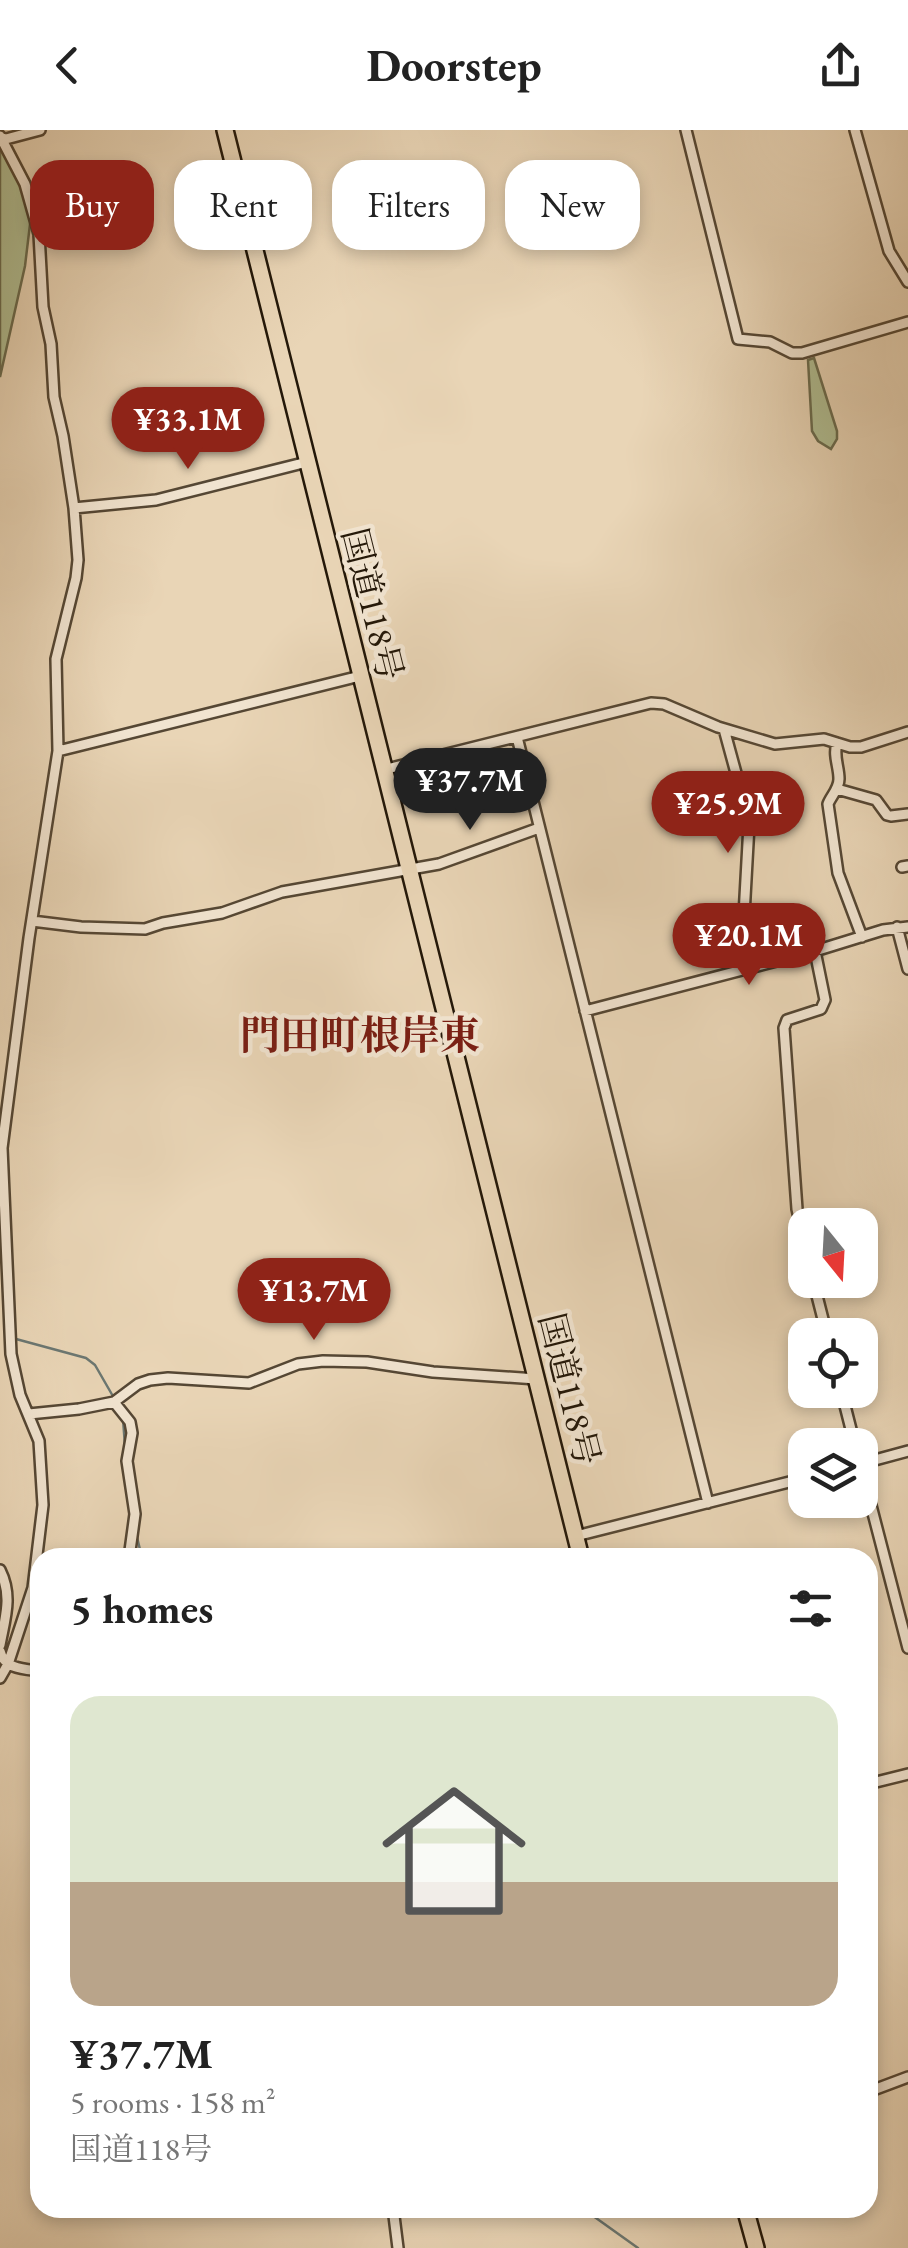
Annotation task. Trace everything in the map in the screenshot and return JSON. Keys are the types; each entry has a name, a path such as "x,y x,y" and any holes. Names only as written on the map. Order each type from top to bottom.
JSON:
{"highway":[{"name":"国道118号","path":"224,130 579,1548"},
{"path":"748,2218 756,2248"}],"street":[{"path":"0,137 6,139 40,130"},
{"path":"686,130 738,339 770,342 792,353 802,353 908,322"},
{"path":"855,130 889,251 908,282"},
{"path":"0,137 25,184 39,234 42,307 51,344 54,397 74,508 78,560 56,659 58,751 2,1148 5,1353 39,1441 42,1506 38,1548"},
{"path":"74,508 156,500 307,462"},
{"path":"58,751 360,676"},
{"path":"384,770 650,703 664,704 724,729 775,744 824,739 861,746 908,732"},
{"path":"724,729 746,806 744,915 772,931 778,960"},
{"path":"517,737 708,1503"},
{"path":"838,743 834,752 839,778 828,804 834,857 862,936"},
{"path":"837,789 876,800 887,815 908,814"},
{"path":"32,922 145,929 222,913 282,892 439,864 539,828"},
{"path":"585,1012 903,927 908,969"},
{"path":"797,1208 784,1028 787,1020 824,1006 815,951"},
{"path":"29,1414 79,1410 114,1402 150,1380 248,1383 298,1364 323,1361 536,1379"},
{"path":"114,1402 130,1422 132,1432 127,1460 135,1514 130,1548"},
{"path":"878,1459 908,1452"},
{"path":"576,1536 788,1482"},
{"path":"874,1518 908,1648"},
{"path":"0,1570 9,1600 1,1658 8,1664 30,1669"},
{"path":"0,1678 30,1597"},
{"path":"878,1782 908,1774"},
{"path":"878,2088 908,2077"},
{"path":"394,2218 398,2248"}],"green space":[{"path":"0,145 14,170 30,213 30,224 25,266 0,377"},
{"path":"814,358 837,431 831,449 818,441 812,431 808,360"}],"waterway":[{"path":"16,1339 86,1358 95,1365 114,1398"},
{"path":"123,1419 125,1446"},
{"path":"136,1533 140,1548"},
{"path":"596,2218 638,2248"}],"district":[{"name":"門田町根岸東","path":"360,1035"}]}
